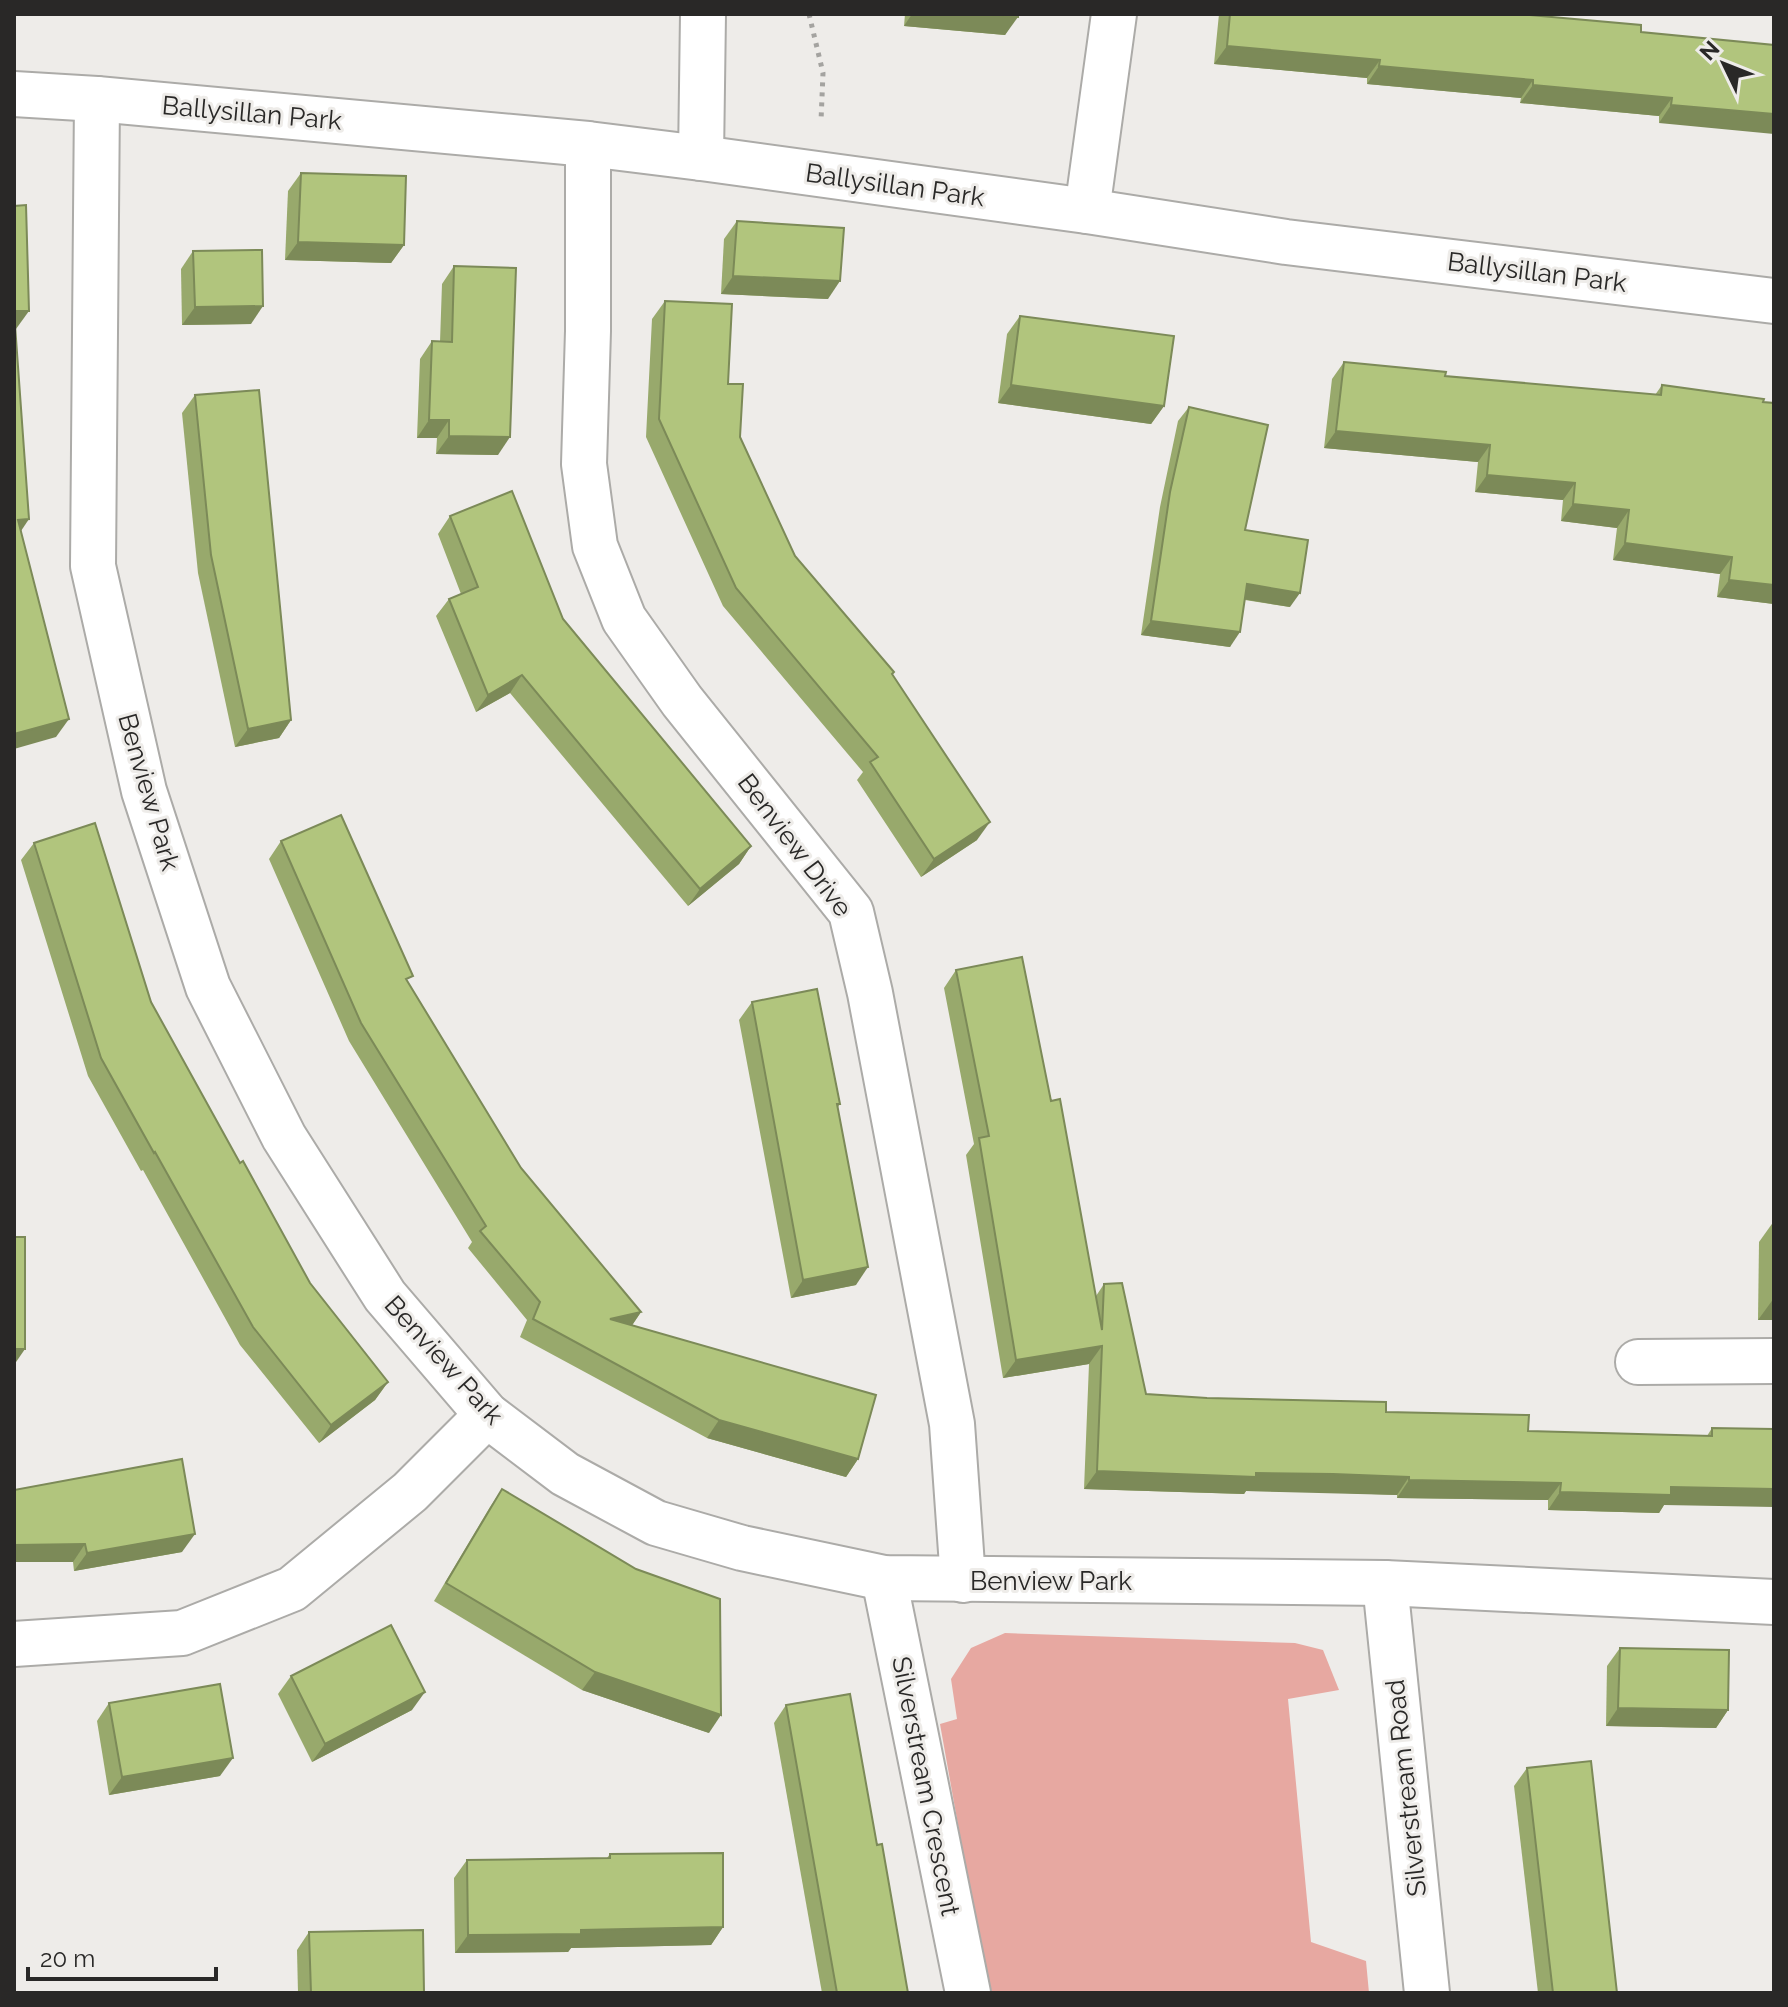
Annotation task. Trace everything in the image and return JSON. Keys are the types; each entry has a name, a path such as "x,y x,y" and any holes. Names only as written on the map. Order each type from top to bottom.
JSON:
{"street":[{"path":"701,158 703,14"},
{"path":"1087,211 1114,14"},
{"name":"Ballysillan Park","path":"14,94 588,144 1087,211 1286,242 1774,301"},
{"name":"Benview Park","path":"97,99 93,566 144,791 208,987 284,1137 385,1296 487,1415 565,1474 656,1523 742,1548 884,1578 1385,1583 1774,1602"},
{"name":"Benview Drive","path":"588,144 584,464 595,546 624,619 665,678 851,912 870,993 952,1424 963,1580"},
{"path":"1638,1362 1774,1361"},
{"path":"14,1644 182,1633 292,1589 410,1492 487,1415"},
{"name":"Silverstream Crescent","path":"884,1578 968,1993"},
{"name":"Silverstream Road","path":"1385,1583 1427,1993"}],"path":[{"path":"809,14 823,73 819,174"}],"shaded area":[{"path":"1005,1633 1295,1643 1323,1650 1339,1690 1288,1699 1311,1942 1366,1961 1369,1993 988,1993 940,1724 957,1719 951,1679 971,1648"}],"building":[{"path":"980,14 1018,14 1018,17"},
{"path":"1230,14 1517,14 1641,25 1641,32 1774,45 1774,114 1671,105 1672,98 1533,85 1533,80 1379,66 1380,60 1227,46"},
{"path":"301,173 406,176 404,245 298,242"},
{"path":"26,205 29,311 14,311 14,206"},
{"path":"737,221 844,228 840,281 733,276"},
{"path":"262,250 263,306 195,307 193,251"},
{"path":"454,266 516,268 510,437 449,436 449,420 429,420 432,341 452,342"},
{"path":"665,301 732,304 728,384 743,384 740,437 795,556 894,672 892,674 990,822 934,859 870,762 878,757 736,588 659,419"},
{"path":"14,311 29,519 18,520 69,719 14,734"},
{"path":"1020,316 1174,336 1164,406 1011,385"},
{"path":"1344,362 1446,372 1445,376 1661,395 1662,385 1774,403 1774,585 1729,580 1732,557 1625,543 1629,510 1573,504 1575,483 1487,475 1490,445 1336,431"},
{"path":"259,390 291,720 248,729 211,555 195,395"},
{"path":"1189,407 1268,425 1245,530 1308,540 1300,593 1247,584 1240,632 1151,621 1170,492"},
{"path":"512,491 563,619 751,846 700,889 522,675 488,695 449,599 478,587 450,516"},
{"path":"341,815 413,976 406,979 521,1168 641,1312 610,1319 876,1395 858,1459 719,1420 533,1319 540,1302 480,1231 486,1226 361,1023 281,841"},
{"path":"95,823 151,1002 310,1283 388,1382 331,1425 253,1327 101,1058 34,843"},
{"path":"1022,957 1051,1101 1060,1099 1102,1330 1104,1284 1122,1283 1146,1394 1386,1402 1386,1412 1529,1415 1528,1431 1712,1436 1712,1428 1774,1429 1774,1489 1671,1487 1671,1495 1560,1492 1561,1483 1409,1480 1409,1477 1333,1474 1256,1473 1256,1477 1097,1471 1102,1346 1016,1360 979,1138 989,1136 956,970"},
{"path":"817,989 868,1267 803,1280 752,1002"},
{"path":"14,1237 25,1237 25,1349 14,1349"},
{"path":"182,1459 195,1534 87,1553 85,1544 14,1545 14,1490"},
{"path":"502,1489 636,1569 720,1599 721,1715 595,1672 446,1583"},
{"path":"391,1625 425,1692 325,1744 291,1676"},
{"path":"1620,1648 1729,1650 1728,1710 1618,1708"},
{"path":"220,1684 233,1758 122,1777 109,1703"},
{"path":"850,1694 877,1845 882,1844 908,1993 837,1993 786,1705"},
{"path":"1591,1761 1617,1993 1553,1993 1527,1768"},
{"path":"723,1853 723,1927 581,1930 581,1934 468,1935 467,1860"},
{"path":"423,1930 424,1993 311,1993 309,1932"}]}
